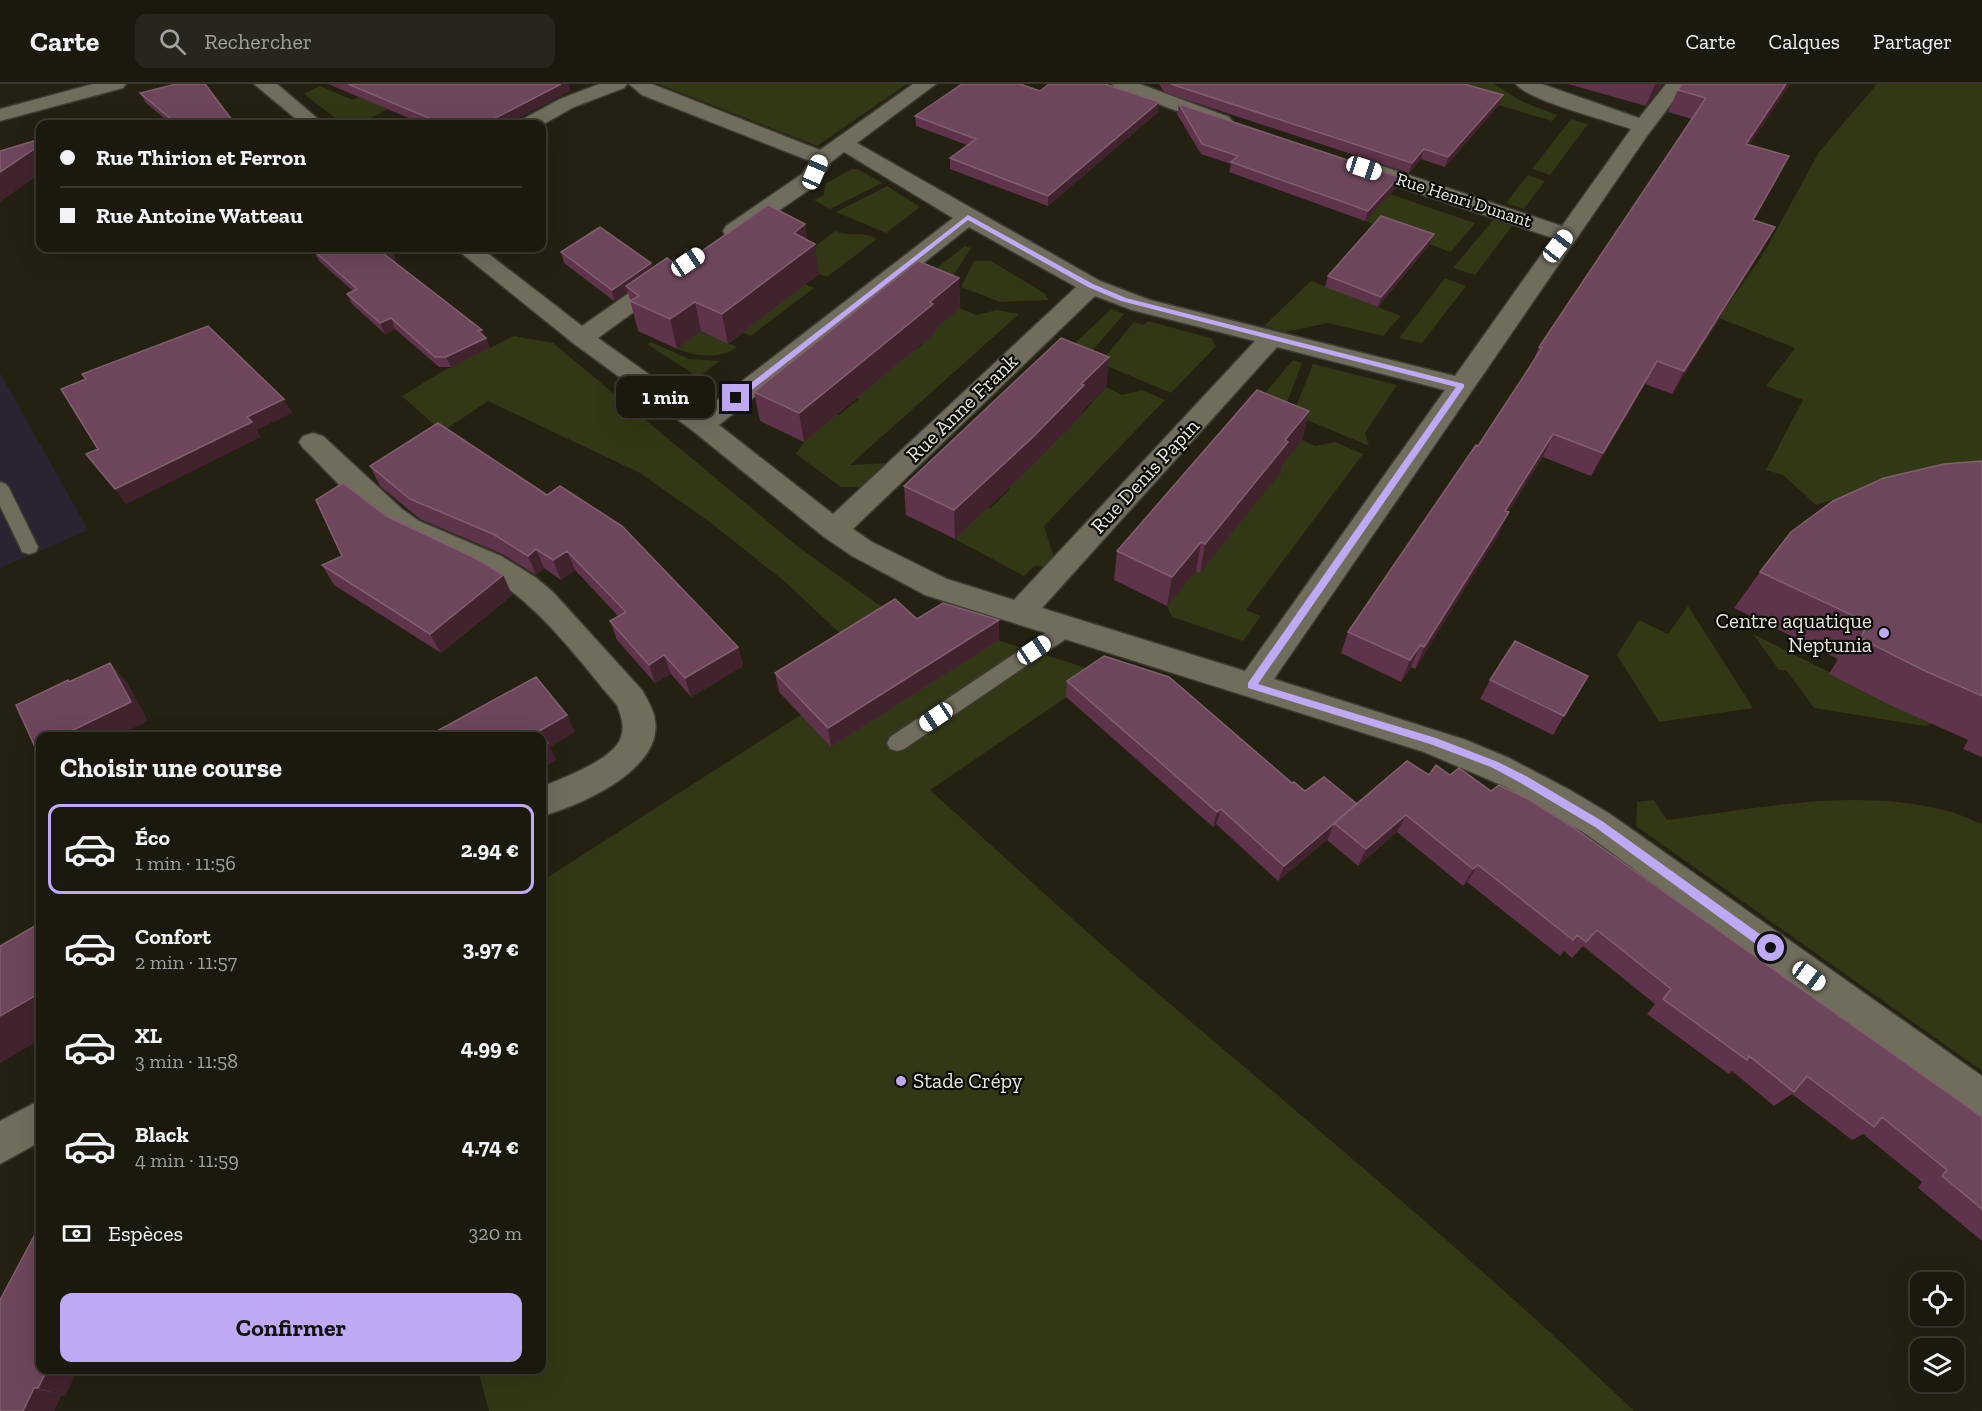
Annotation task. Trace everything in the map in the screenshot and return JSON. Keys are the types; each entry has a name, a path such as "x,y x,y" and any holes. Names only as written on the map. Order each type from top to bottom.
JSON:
{"street":[{"path":"0,102 66,84"},
{"path":"0,115 116,84"},
{"path":"264,84 309,120"},
{"path":"535,120 567,103 617,84"},
{"path":"639,84 649,92 822,158"},
{"path":"716,243 811,178 822,158 926,84"},
{"path":"1122,84 1161,100 1240,126"},
{"path":"1526,84 1544,93 1643,126"},
{"path":"1252,686 1643,126 1676,84"},
{"path":"843,143 968,218 1091,286 1141,305 1461,386"},
{"name":"Rue Henri Dunant","path":"1342,160 1567,235"},
{"path":"702,425 968,218"},
{"path":"472,252 582,338 702,425 834,530 862,549 936,587 1466,753 1494,765 1555,797 1598,824 1982,1100"},
{"path":"582,338 688,262"},
{"name":"Rue Anne Frank","path":"834,530 1091,286"},
{"name":"Rue Denis Papin","path":"1020,613 1271,339"},
{"path":"313,442 392,516 409,528 491,564 524,585 542,600 632,699 639,712 641,726 639,737 632,751 610,770 595,779 546,800"},
{"path":"0,1144 36,1122"}],"lane":[{"path":"0,488 29,547"},
{"path":"897,743 1069,627"}],"shaded area":[{"path":"0,373 88,530 0,568"}],"green space":[{"path":"385,84 438,84 366,120 338,120 304,94 320,86 353,100"},
{"path":"658,84 907,84 817,146"},
{"path":"1427,84 1494,84 1521,101 1557,115 1552,121"},
{"path":"1877,84 1982,84 1982,476 1871,488 1816,505 1783,475 1766,470 1803,400 1766,386 1795,348 1719,318 1765,251 1819,152"},
{"path":"1571,119 1588,124 1550,175 1532,169"},
{"path":"852,169 858,169 882,183 830,209 814,200 824,195 825,184"},
{"path":"1528,175 1545,181 1524,209 1506,203"},
{"path":"887,186 920,207 886,233 836,212"},
{"path":"1390,194 1475,223 1451,252 1365,221"},
{"path":"1493,220 1512,226 1475,275 1453,268"},
{"path":"835,231 867,235 877,239 827,277 802,267 807,253"},
{"path":"965,246 971,248 949,282 929,274"},
{"path":"974,261 991,261 1044,293 1049,300 1000,302 961,287"},
{"path":"780,273 814,288 751,336 725,325"},
{"path":"1445,278 1466,286 1422,343 1399,338"},
{"path":"1311,281 1401,316 1383,336 1328,323 1285,332 1264,326"},
{"path":"960,308 976,315 997,310 1019,314 850,465 887,463 863,487 841,487 796,454 804,442 836,414 839,415 859,399 856,397 914,348 917,349 934,334 931,332"},
{"path":"1111,309 1124,314 1087,357 1069,349"},
{"path":"1148,321 1211,338 1216,346 1171,393 1100,363 1134,322 1144,325"},
{"path":"701,331 737,347 723,354 708,356 677,349"},
{"path":"514,336 553,343 796,545 886,610 843,636 783,580 711,523 640,473 488,401 442,432 402,396 443,371"},
{"path":"651,342 689,359 720,361 698,377 647,344"},
{"path":"1293,360 1302,363 1284,410 1260,399"},
{"path":"1313,364 1397,385 1365,433 1369,446 1293,414"},
{"path":"1106,387 1122,395 1142,390 1165,400 1044,526 1054,558 1046,567 1034,566 1024,576 955,539 987,507 991,508 1010,489 1007,487 1062,432 1065,433"},
{"path":"1302,440 1315,446 1335,442 1363,454 1246,610 1261,616 1243,641 1172,617 1167,606 1196,571 1200,572 1281,472 1278,470"},
{"path":"1688,606 1753,708 1659,722 1617,655 1639,620 1668,634"},
{"name":"Stade Crépy","path":"944,623 1102,673 930,790 1126,966 1458,1250 1634,1411 489,1411 479,1374 546,1374 546,878"},
{"path":"1753,634 1931,723 1925,726 1814,708 1786,670 1779,670"},
{"path":"1654,800 1667,820 1807,802 1843,800 1913,804 1952,812 1982,824 1982,1071 1636,826 1637,802"}],"building":[{"path":"176,84 205,84 232,120 172,120 140,93"},
{"path":"348,84 561,84 492,120 434,120"},
{"path":"962,84 1020,84 1040,91 1049,84 1105,84 1159,102 1048,196 950,158 976,139 915,116"},
{"path":"1171,84 1464,84 1503,95 1448,157 1424,149 1412,163"},
{"path":"1682,84 1786,84 1746,144 1789,156 1753,220 1775,227 1684,371 1657,361 1603,453 1553,434 1505,511 1509,512 1424,647 1420,645 1410,660 1348,632 1476,445 1478,446 1542,348 1539,347 1706,98 1678,90"},
{"path":"1179,104 1399,177 1368,211 1231,162 1238,156 1202,144"},
{"path":"34,141 36,145 36,148 0,172 0,151"},
{"path":"768,205 805,224 794,233 815,244 722,314 695,302 670,319 630,301 639,296 626,286 667,258 679,267"},
{"path":"1381,216 1434,234 1381,297 1328,276"},
{"path":"600,227 651,263 612,290 561,252"},
{"path":"315,252 388,252 384,254 482,330 478,331 486,338 446,357 435,357 391,318 380,323 347,294 357,289"},
{"path":"918,261 959,278 930,302 933,304 799,413 754,392"},
{"path":"208,326 284,399 247,417 252,422 115,489 86,454 98,449 61,389 86,379 82,374"},
{"path":"1061,338 1109,357 1033,437 954,510 904,486"},
{"path":"1257,390 1309,411 1285,440 1288,442 1205,544 1201,542 1172,577 1117,551"},
{"path":"438,423 547,495 560,486 622,526 738,647 685,678 664,655 649,665 610,621 626,612 567,551 553,560 536,549 528,556 493,534 410,499 370,466"},
{"name":"Centre aquatique Neptunia","path":"1982,461 1982,696 1921,669 1860,638 1869,623 1760,572 1791,532 1833,501 1884,478 1944,464"},
{"path":"343,483 386,516 477,559 503,575 430,634 322,565 342,556 316,500"},
{"path":"895,599 917,619 943,603 999,620 828,728 775,673"},
{"path":"1515,641 1588,676 1564,716 1490,680"},
{"path":"1104,656 1169,677 1292,783 1294,782 1305,791 1324,777 1357,804 1284,866 1221,809 1217,812 1067,681"},
{"path":"110,663 131,702 69,732 36,732 36,749 16,705 68,680 69,682"},
{"path":"536,677 567,715 540,732 435,732"},
{"path":"1407,761 1429,775 1436,765 1450,775 1459,768 1491,791 1499,785 1530,800 1574,828 1982,1117 1982,1209 1942,1176 1947,1170 1882,1117 1874,1127 1807,1076 1794,1092 1749,1056 1747,1060 1663,999 1671,989 1597,930 1586,942 1577,935 1573,940 1478,865 1473,869 1406,815 1366,849 1334,823"},
{"path":"36,925 36,995 0,1016 0,946"},
{"path":"36,1232 36,1374 45,1374 38,1388 34,1388 23,1411 0,1411 0,1300"}],"place":[{"name":"Centre aquatique Neptunia","path":"1884,633"},
{"name":"Stade Crépy","path":"901,1081"}],"route":[{"path":"736,398 968,218 1091,286 1123,299 1271,339 1461,386 1252,686 1432,741 1466,753 1523,779 1598,824 1771,948"}]}
